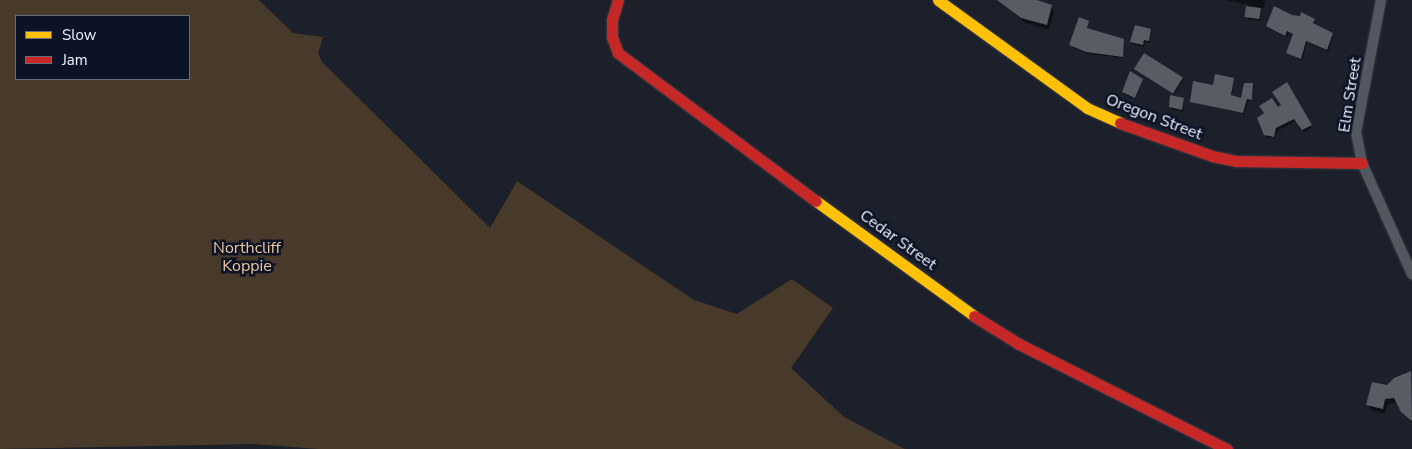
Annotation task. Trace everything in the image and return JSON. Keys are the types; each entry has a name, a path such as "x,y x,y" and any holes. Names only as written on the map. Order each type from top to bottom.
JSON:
{"street":[{"name":"Cedar Street","path":"618,0 612,20 612,37 618,53 636,70 965,310 1019,344 1227,449"},
{"name":"Oregon Street","path":"938,0 1087,108 1116,122 1212,156 1236,161 1362,162"},
{"name":"Elm Street","path":"1381,0 1356,132 1362,162 1412,274"}],"green space":[{"name":"Northcliff Koppie","path":"0,0 259,0 293,33 323,37 318,53 322,62 490,228 517,181 694,300 737,314 792,279 833,308 791,368 844,417 905,449 318,449 254,444 0,449"}],"building":[{"path":"997,0 1037,0 1052,5 1047,25 1021,18"},
{"path":"1246,6 1261,8 1259,19 1244,17"},
{"path":"1274,6 1292,15 1300,16 1301,12 1315,19 1313,23 1333,33 1327,50 1306,41 1301,59 1286,53 1293,34 1287,31 1285,36 1266,26"},
{"path":"1079,17 1089,21 1087,28 1124,39 1123,57 1086,52 1069,45"},
{"path":"1135,25 1151,29 1149,41 1144,40 1143,45 1130,42"},
{"path":"1144,53 1183,77 1173,93 1134,69"},
{"path":"1130,71 1143,79 1135,98 1122,92"},
{"path":"1215,74 1234,78 1231,95 1241,98 1244,83 1253,83 1252,100 1247,99 1243,113 1190,102 1193,81 1213,85"},
{"path":"1287,82 1312,125 1302,130 1294,119 1276,128 1274,137 1264,135 1257,118 1264,113 1259,106 1272,98 1278,107 1281,105 1272,92"},
{"path":"1170,95 1184,98 1182,110 1169,107"},
{"path":"1411,371 1412,421 1401,412 1394,398 1385,399 1383,409 1366,405 1372,382 1387,385 1394,378"}],"traffic: slow":[{"path":"938,0 1087,108 1120,123"},
{"path":"816,201 974,316"}],"traffic: jam":[{"path":"618,0 612,20 612,37 618,53 816,201"},
{"path":"1120,123 1212,156 1236,161 1362,163"},
{"path":"974,316 1019,344 1227,449"}]}
